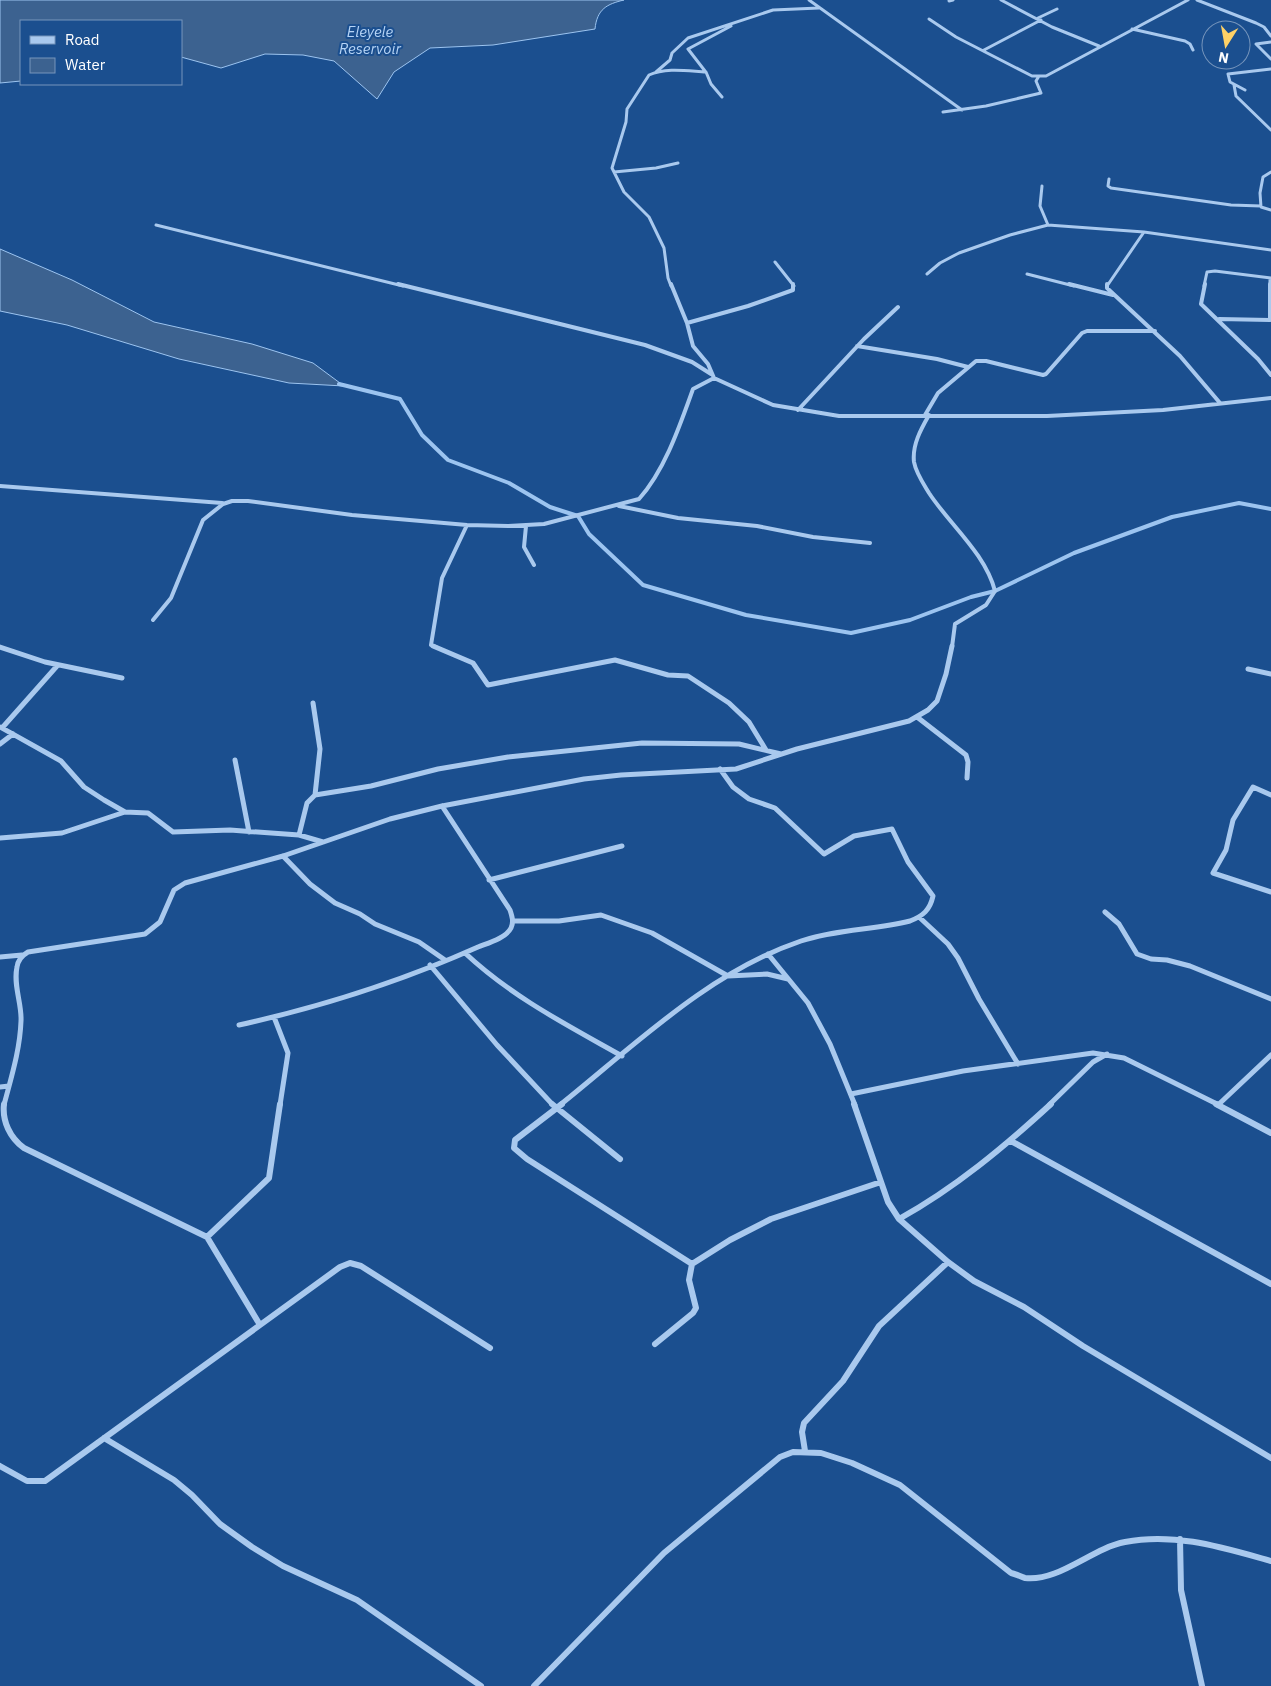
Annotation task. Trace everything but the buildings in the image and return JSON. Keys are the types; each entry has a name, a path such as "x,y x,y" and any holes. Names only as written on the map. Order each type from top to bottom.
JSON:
{"street":[{"path":"809,0 962,110"},
{"path":"1001,0 1099,46"},
{"path":"929,19 956,37 1032,76 1046,76 1188,0"},
{"path":"1197,0 1233,12 1256,23 1264,27 1271,36"},
{"path":"722,97 711,84 711,80 706,72 688,50 750,16 773,10 818,8"},
{"path":"984,50 1057,9"},
{"path":"713,376 708,364 693,346 687,322 668,278 664,248 649,217 624,192 612,165 626,122 627,109 649,75 656,72 670,60 672,53 688,38 735,23"},
{"path":"1132,29 1185,42 1190,44 1193,50"},
{"path":"1271,42 1256,44 1271,59"},
{"path":"1245,90 1234,86 1230,82 1228,74 1271,69"},
{"path":"656,72 678,70 706,72"},
{"path":"943,112 962,110 1041,93 1041,90 1036,86 1039,76"},
{"path":"1234,86 1236,96 1271,130"},
{"path":"614,172 656,168 678,163"},
{"path":"1262,206 1260,193 1263,177 1264,174 1271,172"},
{"path":"1109,179 1108,186 1111,188 1231,205 1262,206 1271,210"},
{"path":"1042,186 1040,206 1048,225"},
{"path":"156,225 645,345 692,362 713,376 772,405 798,410 839,416 1047,416 1163,410 1271,398"},
{"path":"927,274 940,263 959,253 1010,235 1048,225 1144,232 1271,250"},
{"path":"1144,232 1107,284 1107,288 1180,356 1220,403"},
{"path":"687,322 748,306 793,290 794,285 775,262"},
{"path":"1218,319 1270,320 1270,278 1215,271 1207,272 1201,304 1204,309 1218,319 1271,375"},
{"path":"1027,274 1113,295"},
{"path":"798,410 857,346 898,307"},
{"path":"260,1325 207,1237 17,1144 13,1140 4,1115 4,1106 20,1028 21,1010 16,971 18,960 22,955 39,949 145,934 160,922 174,890 185,883 282,856 390,819 442,806 584,779 621,775 736,769 782,754 909,721 917,717 937,703 955,624 986,605 995,591 993,580 971,547 919,478 914,463 915,446 920,430 938,393 976,361 981,360 1043,375 1046,374 1082,333 1087,331 1155,331"},
{"path":"857,346 938,359 968,367"},
{"path":"153,620 171,598 203,520 223,504 232,501 248,501 352,515 467,525 526,526 581,516 639,499 648,490 676,436 694,390 713,376"},
{"path":"0,486 223,504"},
{"path":"616,506 678,518 758,526 813,537 870,543"},
{"path":"467,525 442,578 431,646 473,663 488,685 615,660 668,675 688,676 729,703 743,716 758,734 766,750"},
{"path":"526,526 524,546 534,565"},
{"path":"0,647 25,657 57,666 122,678"},
{"path":"57,666 1,727 61,761 84,787 125,812"},
{"path":"1248,669 1271,674"},
{"path":"299,835 307,803 315,794 321,753 319,731 313,703"},
{"path":"917,717 966,755 968,778"},
{"path":"0,744 13,734"},
{"path":"315,794 371,786 447,767 600,746 648,742 720,743 739,744 782,754"},
{"path":"235,760 249,832"},
{"path":"692,1264 566,1185 517,1151 514,1148 515,1140 557,1110 665,1019 728,976 768,954 813,936 892,924 919,916 931,905 933,896 908,862 892,829 854,836 824,854 775,808 749,799 733,787 720,769"},
{"path":"1271,795 1253,787 1244,799 1233,820 1226,850 1213,873 1271,892"},
{"path":"239,1025 274,1017 363,991 465,953 503,936 511,929 513,921 510,910 442,806"},
{"path":"0,838 62,832 125,812 148,813 173,832 230,830 299,835 324,842"},
{"path":"490,880 622,846"},
{"path":"282,856 310,884 335,903 360,914 375,924 419,942 445,960"},
{"path":"1105,912 1119,924 1137,954 1151,959 1167,960 1190,966 1271,999"},
{"path":"513,921 559,921 601,915 652,932 728,976 767,974 789,979"},
{"path":"919,916 948,944 958,958 979,999 1018,1064"},
{"path":"465,953 490,976 510,990 622,1056"},
{"path":"768,954 808,1003 830,1044 851,1094 888,1202 899,1219 948,1262 974,1281 1024,1307 1082,1346 1270,1457"},
{"path":"0,956 22,955"},
{"path":"430,965 497,1045 557,1110 620,1159"},
{"path":"207,1237 269,1178 288,1053 274,1017"},
{"path":"851,1094 963,1072 1093,1053 1108,1054 1124,1058 1271,1133"},
{"path":"899,1219 933,1200 1011,1141 1093,1062 1108,1054"},
{"path":"1218,1105 1271,1055"},
{"path":"0,1087 9,1086"},
{"path":"1011,1141 1271,1284"},
{"path":"655,1344 696,1308 696,1300 689,1280 692,1264 771,1219 881,1182"},
{"path":"805,1451 802,1432 804,1423 848,1375 879,1326 948,1262"},
{"path":"0,1466 27,1481 45,1481 340,1267 350,1263 361,1266 490,1348"},
{"path":"104,1438 174,1480 192,1495 220,1524 252,1547 283,1566 357,1600 481,1686"},
{"path":"534,1686 664,1553 780,1457 793,1452 821,1453 852,1463 900,1485 1011,1573 1025,1578 1046,1575 1123,1543 1166,1538 1195,1540 1271,1561"},
{"path":"1180,1539 1182,1590 1202,1686"}],"water":[{"name":"Eleyele Reservoir","path":"0,0 624,0 604,8 598,17 595,29 493,45 430,48 394,72 377,99 334,61 303,55 265,54 221,68 182,57 182,20 20,20 20,81 0,83"},
{"path":"0,249 72,280 154,322 252,344 313,363 344,386 289,383 179,359 67,325 0,311"}],"waterway":[{"path":"339,384 400,399 422,435 448,460 509,483 550,507 578,516 589,534 643,585 746,615 851,633 910,620 971,597 995,591 1074,553 1172,517 1239,503 1271,509"}]}
